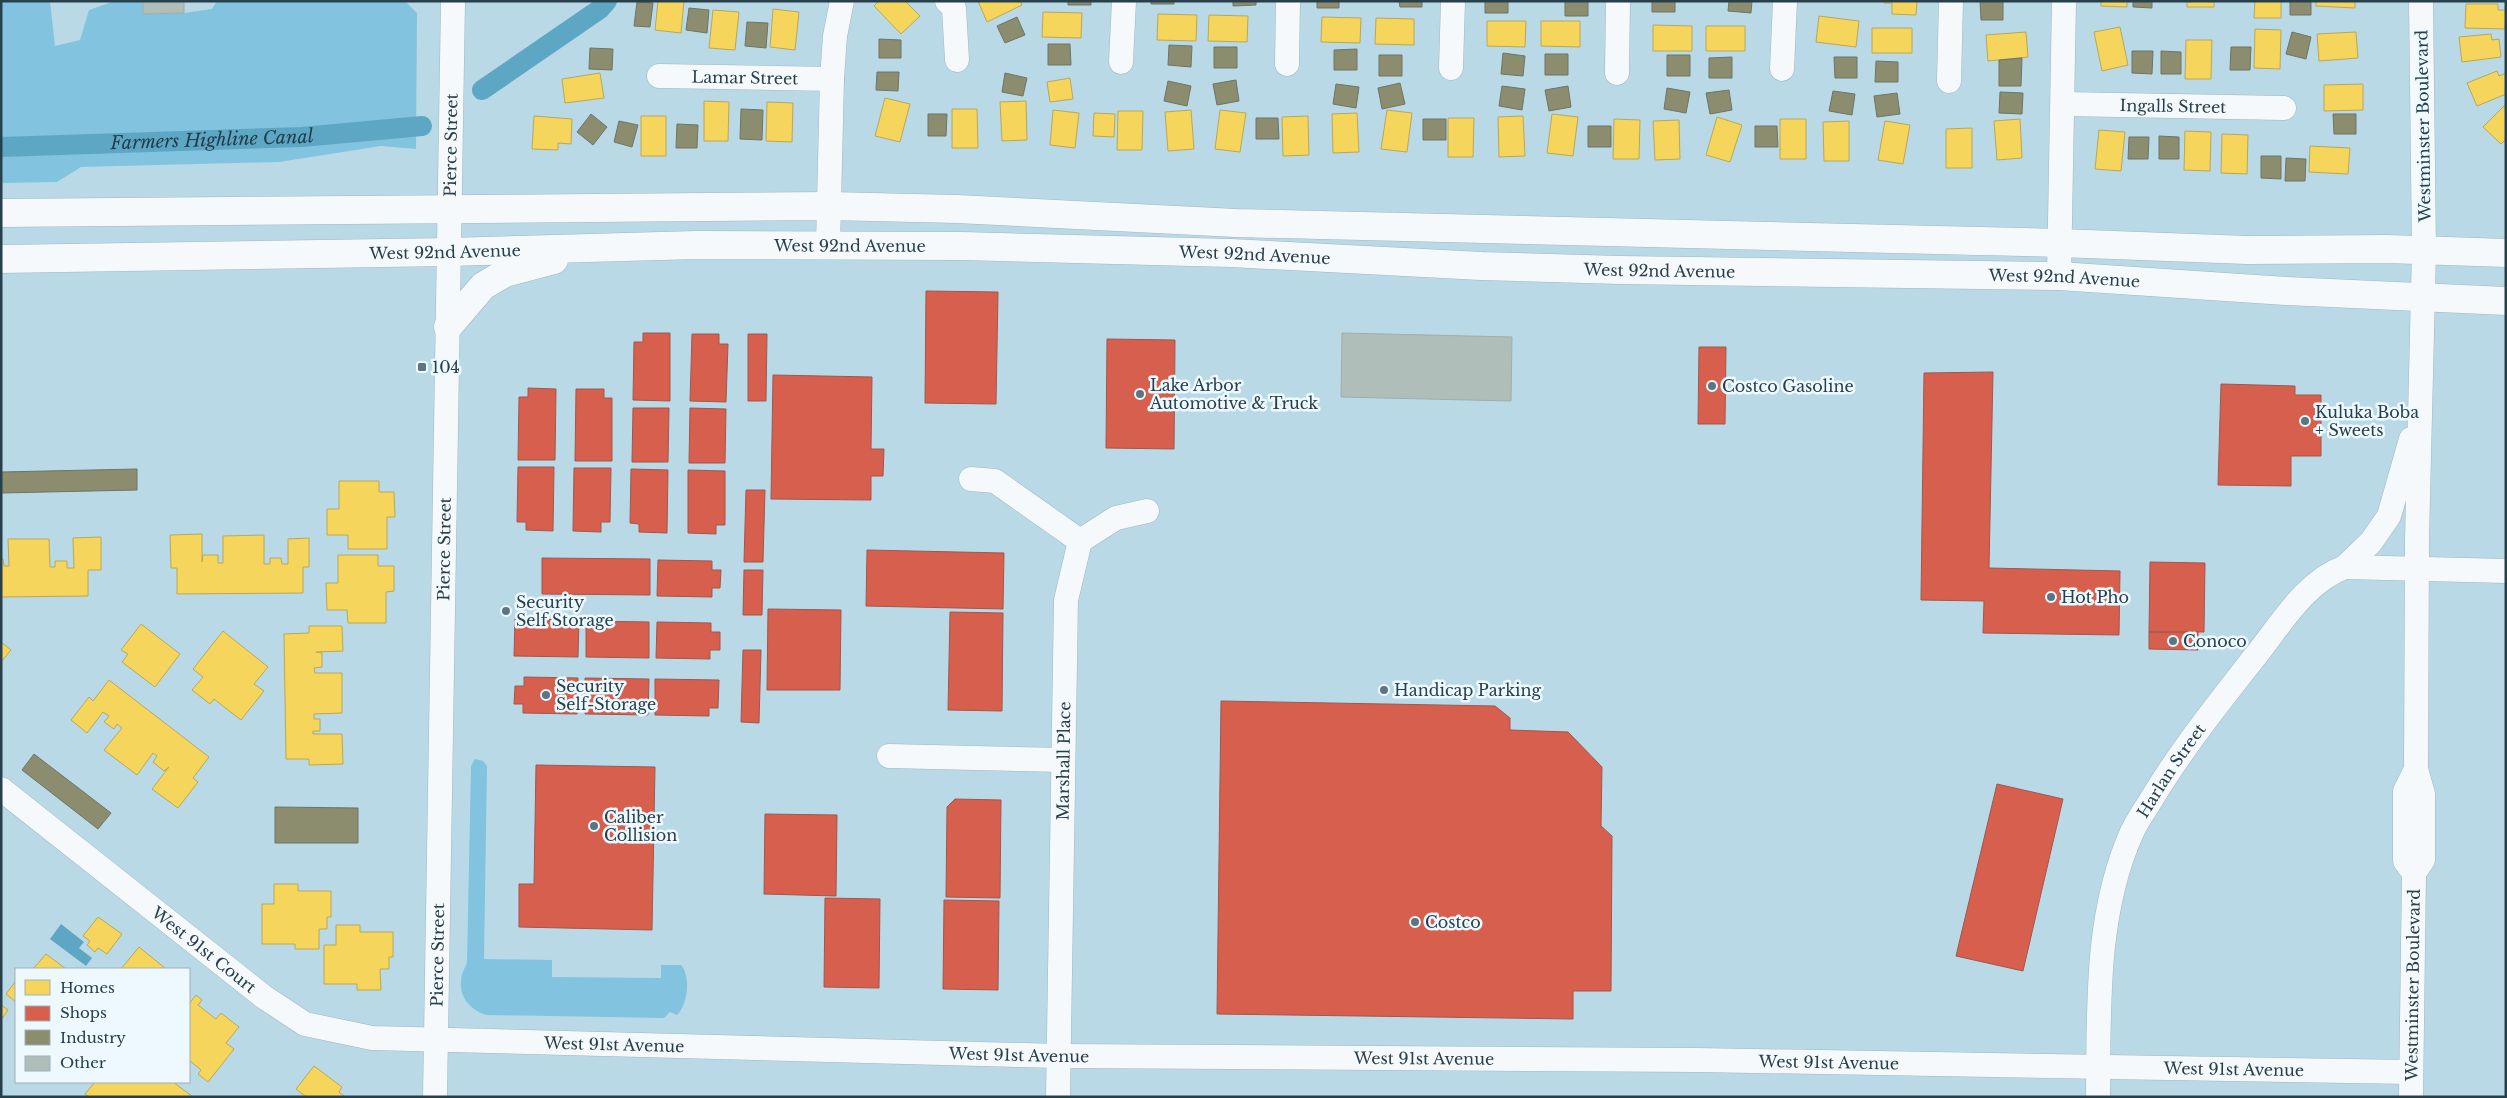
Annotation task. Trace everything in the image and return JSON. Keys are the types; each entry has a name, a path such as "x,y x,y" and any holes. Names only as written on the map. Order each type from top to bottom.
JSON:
{"main road":[{"name":"West 92nd Avenue","path":"1,213 829,206 957,208 1236,224 2060,243 2247,250 2424,250 2506,253"},
{"name":"West 92nd Avenue","path":"1,259 828,245 962,246 1231,253 1481,266 1620,270 2059,276 2506,301"},
{"path":"448,327 477,291 505,274 536,264 611,248"}],"street":[{"name":"Pierce Street","path":"435,1097 453,1"},
{"path":"828,245 832,79 835,36 842,1"},
{"path":"947,1 954,8 957,60"},
{"path":"1121,62 1124,1"},
{"path":"1287,64 1288,1"},
{"path":"1451,68 1453,1"},
{"path":"1617,73 1618,1"},
{"path":"1782,69 1786,1"},
{"path":"1949,81 1951,1"},
{"path":"2059,276 2064,1"},
{"name":"Westminster Boulevard","path":"2411,1097 2414,874 2405,861 2404,799 2405,791 2416,769 2417,568 2424,297 2421,1"},
{"name":"Lamar Street","path":"659,76 832,79"},
{"name":"Ingalls Street","path":"2063,104 2284,108"},
{"path":"2345,567 2378,534 2389,516 2420,408"},
{"path":"971,479 995,481 1080,541 1116,518 1147,511"},
{"name":"Marshall Place","path":"1058,1097 1066,600 1080,541"},
{"name":"Harlan Street","path":"2098,1097 2101,962 2112,893 2132,832 2195,734 2309,588 2327,575 2345,567 2506,571"},
{"path":"889,756 1063,760"},
{"name":"West 91st Court","path":"1,789 264,997 305,1024 372,1038 436,1038"},
{"name":"West 91st Avenue","path":"436,1038 1059,1056 2098,1066 2411,1072"}],"shaded area":[{"path":"1,1 50,1 55,46 80,40 89,10 115,1 143,1 143,14 184,13 212,9 217,1 405,1 417,13 416,149 381,146 279,162 81,167 57,182 1,183"},
{"path":"475,759 483,761 487,766 484,959 552,960 552,977 661,978 661,965 681,965 686,976 687,990 684,1005 677,1015 670,1012 664,1018 487,1015 476,1010 464,998 461,981 467,962 471,766"},
{"path":"61,924 84,942 79,948 92,958 86,966 50,939"}],"building: Homes":[{"path":"658,1 684,1 681,33 655,30"},
{"path":"879,1 905,1 920,16 901,34 874,6"},
{"path":"978,1 1020,1 1022,5 987,22"},
{"path":"1884,1 1917,1 1916,15 1892,14 1892,3 1884,3"},
{"path":"2101,1 2127,1 2127,7 2101,6"},
{"path":"2187,1 2214,1 2214,7 2187,7"},
{"path":"2255,1 2281,1 2281,18 2254,18"},
{"path":"2316,1 2355,1 2355,8 2316,6"},
{"path":"2466,4 2498,4 2498,10 2506,10 2505,29 2465,28"},
{"path":"773,9 799,12 795,50 770,47"},
{"path":"713,10 739,12 735,50 709,48"},
{"path":"1043,12 1082,13 1081,38 1042,37"},
{"path":"1158,14 1197,15 1196,41 1157,40"},
{"path":"1209,15 1248,16 1247,42 1208,41"},
{"path":"1819,16 1859,21 1856,47 1816,42"},
{"path":"1322,17 1361,18 1360,43 1321,42"},
{"path":"1376,18 1414,19 1414,45 1375,44"},
{"path":"1487,21 1526,21 1525,47 1487,46"},
{"path":"1541,21 1580,21 1580,47 1541,46"},
{"path":"1653,25 1692,26 1692,51 1653,51"},
{"path":"1706,26 1745,26 1745,51 1706,51"},
{"path":"2120,27 2128,65 2102,71 2094,32"},
{"path":"1872,28 1912,28 1912,53 1872,53"},
{"path":"2255,29 2281,30 2280,69 2254,68"},
{"path":"2026,32 2028,57 1988,61 1986,35"},
{"path":"2356,32 2358,58 2319,61 2317,34"},
{"path":"2491,34 2492,40 2499,39 2501,57 2462,62 2459,37"},
{"path":"2186,40 2212,40 2211,79 2185,79"},
{"path":"2497,71 2499,76 2506,73 2506,94 2477,106 2467,83"},
{"path":"600,73 604,98 565,103 562,79"},
{"path":"1070,78 1073,99 1050,102 1047,82"},
{"path":"2363,84 2363,110 2324,111 2324,85"},
{"path":"885,98 910,104 900,142 875,136"},
{"path":"704,101 729,102 728,141 704,141"},
{"path":"1026,101 1027,140 1002,141 1000,102"},
{"path":"767,102 793,103 792,142 766,141"},
{"path":"2506,104 2506,139 2501,144 2483,127"},
{"path":"952,109 977,109 978,148 952,148"},
{"path":"1053,110 1079,113 1075,148 1050,145"},
{"path":"1191,110 1194,149 1168,151 1165,112"},
{"path":"1220,110 1246,113 1240,152 1215,149"},
{"path":"1387,110 1412,113 1407,152 1381,149"},
{"path":"1118,111 1143,111 1142,150 1117,150"},
{"path":"1094,113 1115,114 1114,137 1093,136"},
{"path":"1357,113 1359,152 1333,153 1332,114"},
{"path":"1552,114 1578,117 1573,156 1547,153"},
{"path":"534,116 572,119 571,144 558,143 558,150 532,149"},
{"path":"641,116 666,116 666,156 641,156"},
{"path":"1308,116 1309,155 1283,156 1282,117"},
{"path":"1523,116 1525,156 1499,157 1498,117"},
{"path":"1717,117 1742,125 1730,162 1706,155"},
{"path":"1448,118 1474,118 1473,157 1448,157"},
{"path":"1614,119 1640,120 1639,159 1613,159"},
{"path":"1780,119 1806,119 1806,159 1780,159"},
{"path":"2020,119 2022,158 1997,160 1994,121"},
{"path":"1679,120 1680,159 1655,160 1653,121"},
{"path":"1849,121 1849,161 1824,161 1823,122"},
{"path":"1885,121 1910,125 1903,164 1878,160"},
{"path":"1972,128 1972,168 1946,168 1946,129"},
{"path":"2099,130 2125,132 2121,171 2095,169"},
{"path":"2185,131 2211,132 2210,171 2184,170"},
{"path":"2222,134 2248,135 2247,174 2221,173"},
{"path":"2310,146 2350,148 2348,174 2309,172"},
{"path":"339,481 379,481 379,492 394,492 395,517 387,517 387,549 348,549 348,535 327,535 327,509 339,509"},
{"path":"202,534 202,562 203,555 218,555 218,563 223,563 223,536 264,535 264,564 270,564 270,558 281,558 282,564 288,564 288,539 309,538 309,567 303,567 303,593 177,594 177,568 171,568 170,535"},
{"path":"101,537 101,570 88,570 88,596 1,597 1,559 3,559 4,566 9,566 8,539 49,539 50,567 55,567 55,561 67,561 67,568 74,568 73,538"},
{"path":"338,555 378,555 378,566 394,566 394,591 386,592 386,623 348,623 347,610 327,610 326,583 338,583"},
{"path":"141,624 180,654 155,687 122,662 128,654 121,650"},
{"path":"309,626 342,626 343,651 316,652 322,653 322,667 314,668 315,673 342,673 342,713 314,714 314,719 320,719 320,731 313,731 313,734 342,734 343,764 309,765 309,759 286,759 284,634 309,633"},
{"path":"223,631 268,667 254,684 264,691 241,720 214,699 210,704 192,690 203,677 193,669"},
{"path":"1,642 11,650 1,662"},
{"path":"109,680 209,757 193,778 198,782 178,808 152,789 169,767 164,771 153,762 157,756 153,753 137,775 104,750 122,728 117,724 114,729 104,722 109,716 103,712 87,733 71,720 89,697 93,701"},
{"path":"274,884 298,884 298,891 331,891 331,917 327,917 327,929 319,929 319,949 295,949 295,944 262,944 262,904 274,904"},
{"path":"98,917 122,934 107,954 98,948 95,952 87,945 90,941 83,936"},
{"path":"336,925 360,925 360,932 393,932 393,957 389,957 389,969 380,969 381,990 357,990 357,984 324,984 324,945 336,945"},
{"path":"139,947 165,968 122,968"},
{"path":"46,954 65,968 34,968"},
{"path":"15,982 15,1001 6,994"},
{"path":"196,995 202,1000 198,1005 216,1019 221,1013 239,1027 226,1043 234,1049 208,1082 198,1074 201,1070 190,1061 190,1003"},
{"path":"1,1005 8,1010 1,1020"},
{"path":"314,1066 342,1087 339,1092 345,1097 306,1097 296,1089"},
{"path":"94,1083 174,1083 193,1097 89,1097 85,1094"}],"building: Shops":[{"path":"926,291 998,292 996,404 925,403"},
{"path":"643,333 670,333 670,401 633,400 634,342 643,342"},
{"path":"692,334 719,334 719,344 728,344 726,402 690,401"},
{"path":"748,334 767,334 766,401 748,401"},
{"name":"Lake Arbor Automotive & Truck","path":"1107,339 1175,340 1174,449 1106,448"},
{"name":"Costco Gasoline","path":"1699,347 1726,347 1725,424 1698,424"},
{"path":"1993,372 1989,568 2120,571 2119,635 1983,633 1984,601 1921,600 1924,373"},
{"path":"773,375 872,377 871,449 884,449 883,476 871,476 871,500 771,499"},
{"path":"2221,384 2295,386 2295,395 2321,395 2321,456 2291,456 2291,486 2218,485"},
{"path":"528,388 556,389 555,460 518,460 519,397 528,397"},
{"path":"576,389 604,389 604,398 612,398 612,461 575,461"},
{"path":"633,408 669,408 668,462 632,462"},
{"path":"690,408 726,409 725,463 689,463"},
{"path":"518,467 554,467 553,531 526,530 526,522 517,522"},
{"path":"574,468 611,468 610,522 601,522 601,532 573,531"},
{"path":"631,469 668,470 667,533 639,532 639,524 630,523"},
{"path":"688,470 725,471 725,525 716,525 716,534 688,533"},
{"path":"746,490 765,490 763,562 744,562"},
{"path":"867,550 1004,553 1003,609 866,606"},
{"path":"542,558 650,559 650,595 542,594"},
{"path":"658,560 712,561 712,570 721,570 720,588 712,588 712,597 657,596"},
{"name":"Conoco","path":"2150,562 2205,563 2204,632 2149,632"},
{"path":"744,570 763,570 762,615 743,615"},
{"path":"768,609 841,610 840,690 767,690"},
{"path":"950,612 1003,613 1002,711 948,710"},
{"path":"515,619 579,620 578,657 514,656"},
{"path":"586,621 649,622 649,658 586,657"},
{"path":"657,622 711,623 711,632 720,632 720,650 710,650 710,659 656,658"},
{"name":"Conoco","path":"2149,632 2198,632 2198,650 2149,649"},
{"path":"743,650 761,650 759,723 741,722"},
{"path":"524,677 578,678 577,714 523,713 523,704 514,704 515,686 524,686"},
{"path":"585,678 649,679 648,715 585,714"},
{"path":"655,679 719,680 718,708 709,708 709,716 655,715"},
{"name":"Costco","path":"1221,701 1495,706 1510,718 1510,730 1568,732 1602,767 1601,826 1612,836 1611,991 1573,991 1573,1019 1217,1014"},
{"name":"Caliber Collision","path":"536,765 655,767 652,930 519,927 519,884 534,884"},
{"path":"1997,784 2063,799 2023,971 1956,956"},
{"path":"955,799 1001,800 1000,898 946,897 947,807"},
{"path":"765,814 837,815 836,896 764,894"},
{"path":"825,898 880,899 879,988 824,987"},
{"path":"944,900 999,901 998,990 943,989"}],"building: Industry":[{"path":"1068,1 1091,1 1091,5 1068,5"},
{"path":"1151,1 1174,1 1174,4 1151,4"},
{"path":"1233,1 1256,1 1256,5 1233,6"},
{"path":"1317,1 1339,1 1339,8 1317,8"},
{"path":"1399,1 1422,1 1422,7 1400,7"},
{"path":"1485,1 1508,1 1508,13 1485,13"},
{"path":"1565,1 1588,1 1588,16 1565,16"},
{"path":"1652,1 1675,1 1675,12 1652,12"},
{"path":"1729,1 1752,1 1751,13 1728,11"},
{"path":"1980,1 2003,1 2003,20 1981,20"},
{"path":"2133,1 2152,1 2152,8 2133,7"},
{"path":"2290,1 2311,1 2311,15 2290,15"},
{"path":"637,2 653,3 650,27 634,26"},
{"path":"689,8 709,10 707,33 686,30"},
{"path":"1017,17 1025,35 1005,43 997,26"},
{"path":"747,22 768,23 766,48 745,46"},
{"path":"2292,32 2311,37 2306,59 2286,54"},
{"path":"879,39 901,40 901,58 879,58"},
{"path":"1048,44 1070,44 1071,65 1048,65"},
{"path":"1169,45 1192,46 1191,67 1168,65"},
{"path":"1214,47 1237,47 1237,68 1214,68"},
{"path":"2231,47 2251,47 2250,70 2230,70"},
{"path":"590,48 613,49 612,70 589,69"},
{"path":"1357,49 1357,70 1334,70 1334,50"},
{"path":"2132,51 2153,51 2152,74 2132,73"},
{"path":"2161,51 2181,52 2181,74 2161,74"},
{"path":"1503,53 1525,56 1523,76 1501,74"},
{"path":"1545,54 1568,54 1568,75 1545,75"},
{"path":"1379,55 1402,55 1402,76 1379,76"},
{"path":"1667,55 1690,55 1690,76 1667,76"},
{"path":"1732,57 1732,78 1709,78 1709,58"},
{"path":"1834,57 1857,57 1857,78 1835,78"},
{"path":"2022,58 2021,86 1999,86 1999,60"},
{"path":"1876,61 1898,62 1898,82 1875,82"},
{"path":"877,72 899,72 898,91 876,90"},
{"path":"1005,73 1027,78 1023,96 1002,92"},
{"path":"1236,80 1239,101 1217,105 1213,84"},
{"path":"1168,81 1191,86 1187,106 1164,101"},
{"path":"1400,83 1405,104 1382,109 1378,88"},
{"path":"1336,84 1359,87 1356,108 1333,104"},
{"path":"1502,86 1525,89 1522,110 1499,106"},
{"path":"1568,86 1571,107 1549,111 1545,90"},
{"path":"1667,88 1690,92 1686,113 1664,109"},
{"path":"1729,90 1732,110 1710,114 1706,93"},
{"path":"1833,91 1855,94 1852,115 1829,111"},
{"path":"2000,92 2023,93 2022,114 1999,113"},
{"path":"1897,93 1900,114 1877,117 1874,96"},
{"path":"741,109 763,110 762,140 740,139"},
{"path":"591,114 607,127 593,145 577,132"},
{"path":"928,114 947,114 946,136 928,136"},
{"path":"2333,114 2356,114 2356,134 2334,134"},
{"path":"1256,118 1278,118 1279,139 1256,139"},
{"path":"1423,119 1446,119 1446,140 1423,140"},
{"path":"619,121 638,125 632,147 614,142"},
{"path":"677,124 698,125 697,148 676,148"},
{"path":"1588,126 1611,126 1611,147 1588,147"},
{"path":"1755,126 1777,126 1778,147 1755,147"},
{"path":"2159,136 2179,137 2179,159 2159,159"},
{"path":"2129,137 2149,137 2148,159 2128,159"},
{"path":"2261,156 2281,156 2281,179 2261,178"},
{"path":"2286,158 2306,159 2305,181 2285,181"},
{"path":"137,469 137,490 1,493 1,472"},
{"path":"34,754 111,813 98,829 22,770"},
{"path":"275,807 358,808 358,843 275,843"}],"building: Other":[{"path":"143,1 184,1 184,13 143,14"},
{"path":"1342,333 1512,337 1511,401 1341,397"}],"waterway":[{"name":"Farmers Highline Canal","path":"482,90 600,9 607,1"},
{"name":"Farmers Highline Canal","path":"1,147 302,137 422,126"}],"place":[{"name":"104","path":"422,367"},
{"name":"Costco Gasoline","path":"1712,386"},
{"name":"Lake Arbor Automotive & Truck","path":"1140,394"},
{"name":"Kuluka Boba + Sweets","path":"2305,421"},
{"name":"Hot Pho","path":"2051,597"},
{"name":"Security Self Storage","path":"506,611"},
{"name":"Conoco","path":"2173,641"},
{"name":"Handicap Parking","path":"1384,690"},
{"name":"Security Self-Storage","path":"546,695"},
{"name":"Caliber Collision","path":"594,826"},
{"name":"Costco","path":"1415,922"}]}
